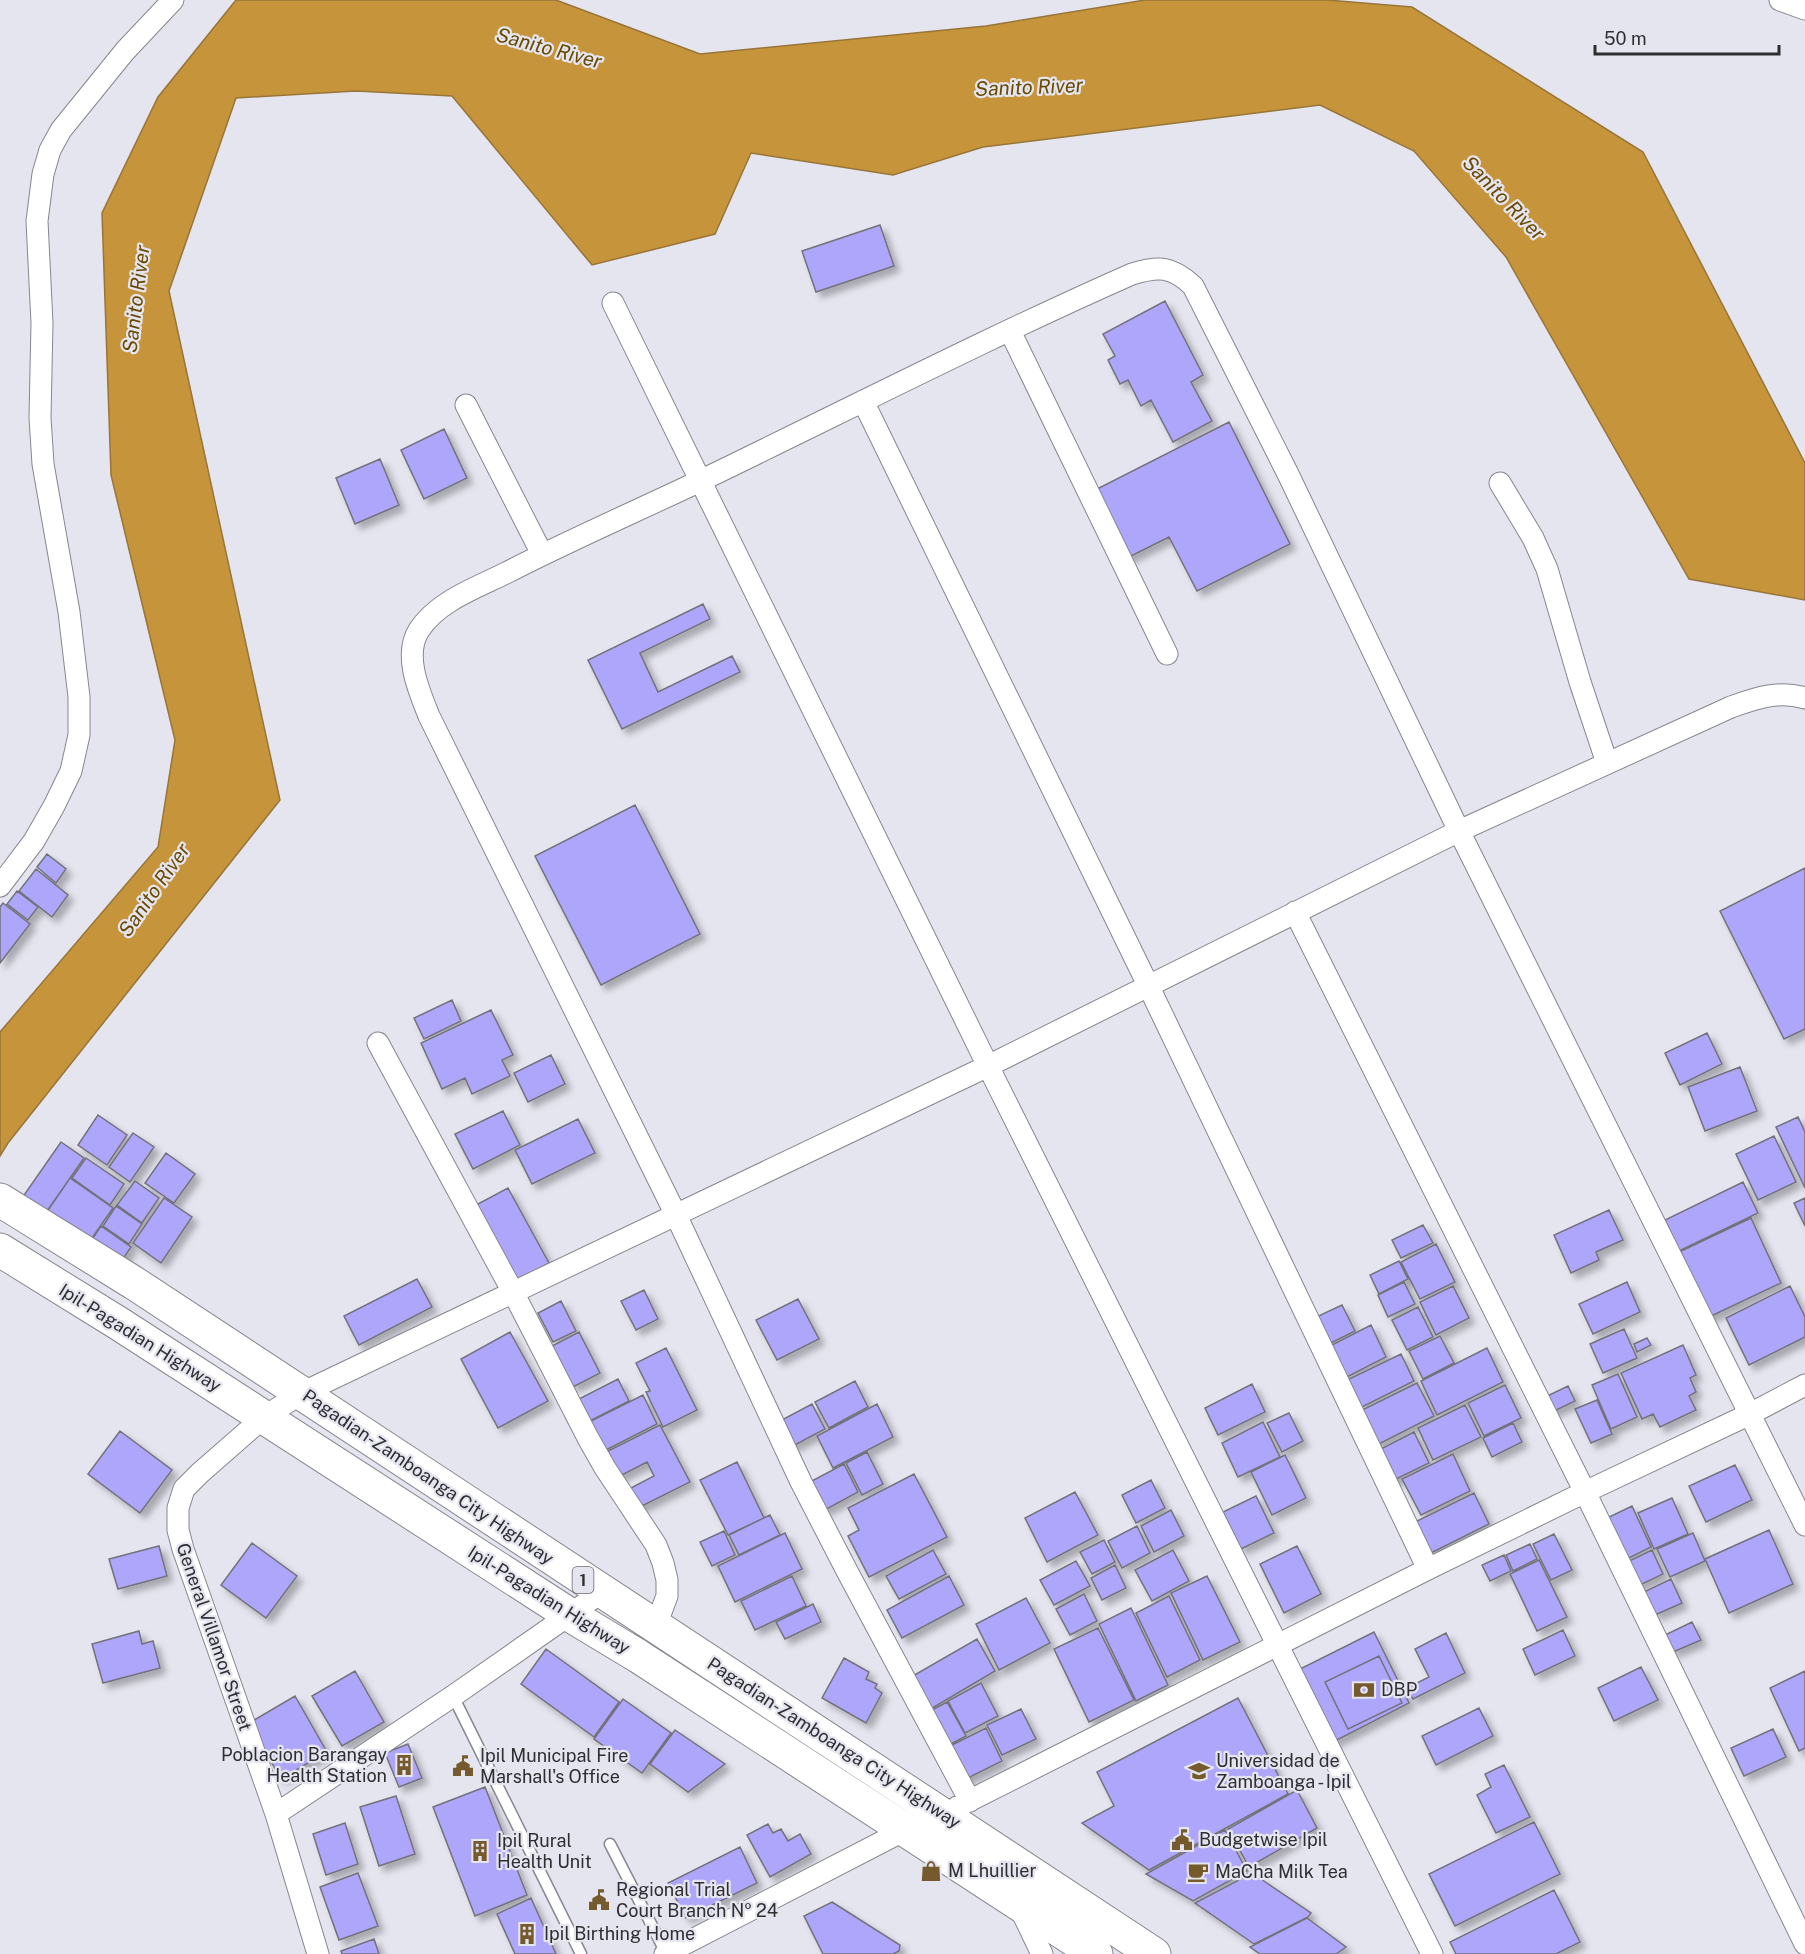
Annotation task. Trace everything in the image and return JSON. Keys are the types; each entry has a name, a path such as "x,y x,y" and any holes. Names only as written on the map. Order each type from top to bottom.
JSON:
{"main road":[{"name":"Pagadian-Zamboanga City Highway","path":"5,1204 134,1283 655,1628 957,1807 991,1845 1154,1954"},
{"name":"Ipil-Pagadian Highway","path":"0,1250 118,1323 570,1615 638,1656 1096,1954"}],"street":[{"path":"0,886 34,841 54,806 70,771 79,735 79,697 69,612 43,464 40,418 42,323 37,221 43,174 61,130 124,51 172,0"},
{"path":"1780,0 1805,9"},
{"path":"1805,1385 1750,1414 1428,1569 957,1807 847,1571 806,1492 676,1215 429,716 419,691 414,668 412,647 418,631 442,606 542,554 1110,283 1151,269 1167,269 1181,274 1193,286 1288,474 1459,831 1750,1414 1805,1525"},
{"path":"613,303 988,1066 1432,1954"},
{"path":"1010,332 1167,654"},
{"path":"863,401 1148,985 1428,1569"},
{"path":"466,405 542,554"},
{"path":"1500,483 1533,538 1547,570 1607,763"},
{"name":"General Villamor Street","path":"318,1954 276,1814 178,1530 178,1508 184,1490 264,1417 302,1394 988,1066 1459,831 1731,707 1760,697 1782,694 1805,698"},
{"path":"1295,912 1585,1492 1805,1944"},
{"path":"378,1043 514,1293 588,1438 656,1545 667,1580 667,1596 655,1628"},
{"path":"276,1814 453,1696 602,1592"},
{"path":"665,1954 905,1830"},
{"path":"991,1845 1042,1954"}],"lane":[{"path":"453,1696 581,1954"},
{"path":"610,1844 665,1954"}],"water":[{"name":"Sanito River","path":"236,0 556,0 700,54 986,26 1145,0 1327,0 1412,7 1643,152 1805,463 1805,600 1689,579 1506,257 1414,151 1320,105 983,147 893,175 751,153 715,234 592,265 452,96 356,91 236,98 169,291 280,800 0,1156 0,1032 158,847 175,740 111,475 102,213 158,97"}],"building":[{"path":"880,225 894,266 816,292 802,251"},
{"path":"1165,301 1203,375 1191,382 1212,421 1173,442 1151,400 1141,406 1128,380 1120,384 1108,360 1115,356 1103,334"},
{"path":"1229,422 1290,544 1197,591 1169,537 1127,558 1093,491"},
{"path":"444,429 467,478 424,499 401,450"},
{"path":"380,459 399,505 355,524 336,478"},
{"path":"703,604 710,619 640,653 658,692 732,656 740,672 622,729 588,660"},
{"path":"635,805 700,934 601,985 535,856"},
{"path":"47,854 66,869 56,883 37,867"},
{"path":"1805,868 1805,1029 1784,1039 1720,911"},
{"path":"36,869 68,895 52,917 19,891"},
{"path":"17,891 38,907 28,920 7,904"},
{"path":"3,903 30,924 0,963 0,907"},
{"path":"452,1000 461,1021 424,1039 414,1018"},
{"path":"491,1010 513,1055 502,1060 510,1076 472,1094 465,1078 442,1089 421,1043"},
{"path":"1707,1033 1722,1064 1680,1085 1665,1053"},
{"path":"551,1055 565,1084 528,1102 514,1073"},
{"path":"1740,1067 1757,1111 1705,1131 1688,1087"},
{"path":"503,1111 520,1145 473,1169 455,1134"},
{"path":"98,1115 127,1135 107,1165 78,1145"},
{"path":"1798,1117 1805,1132 1805,1188 1776,1127"},
{"path":"578,1119 595,1153 532,1184 515,1150"},
{"path":"133,1133 154,1147 130,1182 109,1167"},
{"path":"1774,1136 1796,1182 1758,1200 1736,1154"},
{"path":"61,1142 84,1158 45,1214 22,1198"},
{"path":"166,1153 195,1174 174,1203 145,1183"},
{"path":"86,1158 124,1184 110,1205 72,1178"},
{"path":"70,1178 113,1208 85,1248 42,1219"},
{"path":"135,1181 159,1198 142,1223 117,1205"},
{"path":"1743,1182 1758,1213 1679,1251 1665,1220"},
{"path":"508,1188 549,1263 517,1281 476,1205"},
{"path":"164,1198 192,1217 161,1263 133,1243"},
{"path":"1805,1198 1805,1226 1794,1203"},
{"path":"116,1206 142,1224 129,1244 103,1226"},
{"path":"1609,1210 1623,1240 1596,1252 1599,1260 1571,1273 1554,1235"},
{"path":"1751,1218 1781,1283 1707,1318 1677,1253"},
{"path":"1423,1225 1433,1243 1401,1258 1392,1240"},
{"path":"101,1226 131,1247 117,1268 87,1247"},
{"path":"1436,1244 1455,1282 1420,1299 1401,1262"},
{"path":"1399,1261 1408,1279 1379,1294 1370,1275"},
{"path":"417,1279 432,1307 359,1345 344,1316"},
{"path":"1404,1282 1415,1304 1388,1317 1378,1295"},
{"path":"1627,1282 1640,1312 1593,1334 1579,1304"},
{"path":"1453,1286 1469,1318 1436,1335 1420,1302"},
{"path":"1790,1286 1805,1317 1805,1337 1749,1365 1726,1318"},
{"path":"644,1290 658,1319 636,1330 621,1301"},
{"path":"798,1299 819,1339 777,1360 756,1320"},
{"path":"561,1301 576,1331 553,1342 538,1313"},
{"path":"1342,1305 1355,1331 1325,1346 1312,1319"},
{"path":"1418,1307 1433,1337 1407,1350 1392,1320"},
{"path":"1371,1325 1386,1357 1341,1380 1326,1348"},
{"path":"1624,1329 1637,1358 1603,1373 1590,1344"},
{"path":"510,1332 548,1401 498,1428 461,1359"},
{"path":"579,1332 600,1373 573,1387 552,1346"},
{"path":"1440,1336 1454,1363 1423,1379 1409,1351"},
{"path":"1647,1338 1651,1345 1637,1352 1634,1344"},
{"path":"1683,1345 1696,1375 1690,1378 1696,1392 1689,1396 1696,1410 1660,1427 1653,1414 1642,1419 1621,1373"},
{"path":"666,1348 697,1410 663,1427 646,1392 650,1391 636,1363"},
{"path":"1487,1348 1503,1382 1437,1415 1421,1381"},
{"path":"1401,1354 1414,1381 1360,1408 1347,1380"},
{"path":"1618,1374 1637,1417 1611,1429 1592,1385"},
{"path":"618,1379 629,1401 586,1423 575,1401"},
{"path":"855,1381 868,1407 829,1428 815,1402"},
{"path":"1417,1383 1434,1416 1375,1446 1358,1412"},
{"path":"1252,1384 1265,1412 1218,1435 1205,1408"},
{"path":"1505,1385 1521,1418 1484,1436 1468,1403"},
{"path":"1568,1386 1575,1401 1550,1413 1543,1398"},
{"path":"643,1395 657,1424 602,1452 587,1423"},
{"path":"1597,1400 1612,1434 1591,1443 1575,1409"},
{"path":"812,1404 825,1429 791,1447 778,1422"},
{"path":"877,1404 893,1437 833,1468 817,1436"},
{"path":"1465,1405 1481,1437 1433,1460 1418,1428"},
{"path":"1289,1413 1303,1441 1282,1452 1267,1423"},
{"path":"1263,1422 1280,1457 1238,1477 1222,1443"},
{"path":"1513,1423 1522,1442 1492,1457 1483,1438"},
{"path":"660,1425 690,1482 634,1510 625,1491 654,1476 647,1462 616,1478 604,1453"},
{"path":"120,1431 172,1470 140,1513 88,1474"},
{"path":"1414,1432 1429,1463 1388,1483 1373,1453"},
{"path":"867,1452 883,1484 862,1495 846,1463"},
{"path":"1453,1454 1470,1491 1421,1515 1402,1479"},
{"path":"1285,1455 1306,1498 1272,1515 1251,1472"},
{"path":"737,1462 764,1518 728,1535 700,1480"},
{"path":"844,1464 858,1492 823,1511 808,1483"},
{"path":"1735,1465 1752,1500 1706,1522 1689,1486"},
{"path":"914,1474 947,1537 869,1577 848,1536 859,1530 848,1508"},
{"path":"1151,1480 1165,1508 1136,1523 1122,1495"},
{"path":"1075,1492 1098,1535 1047,1562 1025,1518"},
{"path":"1474,1493 1489,1524 1431,1553 1415,1522"},
{"path":"1256,1496 1274,1533 1241,1549 1223,1512"},
{"path":"1672,1498 1688,1534 1654,1549 1638,1513"},
{"path":"1632,1506 1651,1547 1625,1560 1605,1519"},
{"path":"1171,1510 1184,1536 1154,1552 1141,1526"},
{"path":"770,1515 780,1535 739,1555 729,1535"},
{"path":"1137,1526 1150,1553 1122,1568 1108,1541"},
{"path":"1769,1530 1793,1584 1729,1613 1705,1559"},
{"path":"724,1531 735,1555 712,1566 700,1542"},
{"path":"785,1533 802,1569 735,1602 718,1566"},
{"path":"1693,1533 1705,1561 1670,1577 1657,1549"},
{"path":"1554,1534 1572,1570 1551,1580 1533,1544"},
{"path":"1104,1540 1115,1562 1092,1574 1080,1552"},
{"path":"252,1543 297,1576 266,1618 221,1585"},
{"path":"1530,1544 1537,1559 1513,1571 1506,1555"},
{"path":"159,1546 167,1576 118,1589 109,1559"},
{"path":"1297,1546 1321,1594 1284,1613 1260,1564"},
{"path":"933,1550 946,1574 899,1599 886,1576"},
{"path":"1173,1550 1189,1581 1152,1601 1135,1570"},
{"path":"1652,1550 1663,1574 1638,1586 1627,1562"},
{"path":"1504,1555 1511,1571 1490,1581 1482,1565"},
{"path":"1539,1560 1567,1617 1537,1631 1510,1574"},
{"path":"1076,1561 1090,1586 1054,1605 1040,1580"},
{"path":"1115,1565 1126,1588 1102,1600 1091,1578"},
{"path":"792,1576 806,1606 755,1630 741,1601"},
{"path":"949,1576 964,1605 902,1638 887,1610"},
{"path":"1207,1576 1240,1642 1203,1660 1171,1593"},
{"path":"1671,1579 1682,1603 1655,1615 1644,1592"},
{"path":"1084,1594 1097,1621 1070,1635 1056,1609"},
{"path":"1169,1596 1200,1660 1167,1677 1136,1613"},
{"path":"1026,1598 1050,1643 999,1670 976,1624"},
{"path":"813,1604 821,1622 785,1639 776,1622"},
{"path":"1131,1608 1168,1685 1136,1701 1099,1624"},
{"path":"1692,1622 1701,1640 1673,1652 1665,1635"},
{"path":"1098,1628 1134,1700 1089,1722 1054,1649"},
{"path":"1563,1630 1575,1656 1535,1675 1523,1649"},
{"path":"139,1631 142,1644 153,1641 160,1668 103,1683 92,1644"},
{"path":"1374,1632 1409,1703 1333,1742 1296,1671"},
{"path":"1446,1633 1465,1673 1413,1699 1407,1688 1429,1677 1415,1649"},
{"path":"977,1639 995,1671 929,1710 911,1677"},
{"path":"546,1649 619,1702 594,1737 521,1684"},
{"path":"1379,1656 1402,1703 1348,1729 1325,1682"},
{"path":"844,1658 869,1672 866,1679 877,1684 875,1688 882,1693 866,1723 822,1698"},
{"path":"1641,1667 1658,1700 1614,1721 1598,1688"},
{"path":"355,1671 384,1722 342,1746 312,1696"},
{"path":"1805,1671 1805,1748 1799,1751 1770,1688"},
{"path":"981,1683 998,1716 965,1733 948,1701"},
{"path":"295,1696 327,1752 281,1779 249,1723"},
{"path":"1238,1698 1288,1794 1149,1870 1082,1823 1114,1806 1097,1772"},
{"path":"623,1699 671,1733 642,1773 594,1739"},
{"path":"947,1702 966,1736 949,1745 930,1711"},
{"path":"1479,1708 1493,1736 1436,1765 1422,1736"},
{"path":"1021,1709 1036,1739 1002,1755 987,1725"},
{"path":"986,1728 1002,1761 964,1780 948,1747"},
{"path":"1773,1729 1786,1757 1744,1776 1731,1748"},
{"path":"675,1730 725,1764 688,1792 650,1764"},
{"name":"Poblacion Barangay Health Station","path":"408,1744 422,1778 399,1787 385,1753"},
{"path":"1504,1765 1530,1817 1496,1833 1477,1795 1491,1787 1485,1774"},
{"name":"Ipil Rural Health Unit","path":"485,1787 527,1895 475,1916 433,1807"},
{"path":"1297,1790 1317,1828 1249,1867 1228,1829"},
{"path":"396,1796 415,1854 379,1866 360,1807"},
{"path":"1534,1822 1560,1874 1455,1926 1429,1874"},
{"path":"345,1823 358,1864 326,1875 313,1834"},
{"path":"768,1824 773,1833 781,1829 788,1841 800,1834 811,1854 770,1877 747,1835"},
{"path":"1225,1830 1247,1871 1193,1901 1146,1874"},
{"path":"740,1847 757,1883 686,1918 668,1883"},
{"path":"358,1873 378,1926 339,1940 320,1887"},
{"path":"1252,1873 1311,1913 1308,1917 1254,1944 1195,1903"},
{"path":"1554,1890 1580,1942 1556,1954 1456,1954 1450,1942"},
{"name":"Ipil Birthing Home","path":"531,1898 556,1954 515,1954 497,1914"},
{"path":"832,1902 900,1945 899,1951 893,1954 823,1954 804,1916"},
{"path":"1307,1918 1346,1947 1336,1954 1260,1954 1250,1947"},
{"path":"374,1939 379,1954 342,1954 341,1951"}],"place":[{"name":"DBP","path":"1364,1690"},
{"name":"Poblacion Barangay Health Station","path":"404,1765"},
{"name":"Ipil Municipal Fire Marshall's Office","path":"463,1766"},
{"name":"Universidad de Zamboanga - Ipil","path":"1199,1771"},
{"name":"Budgetwise Ipil","path":"1182,1840"},
{"name":"Ipil Rural Health Unit","path":"480,1851"},
{"name":"M Lhuillier","path":"931,1871"},
{"name":"MaCha Milk Tea","path":"1198,1872"},
{"name":"Regional Trial Court Branch № 24","path":"599,1900"},
{"name":"Ipil Birthing Home","path":"527,1934"}]}
